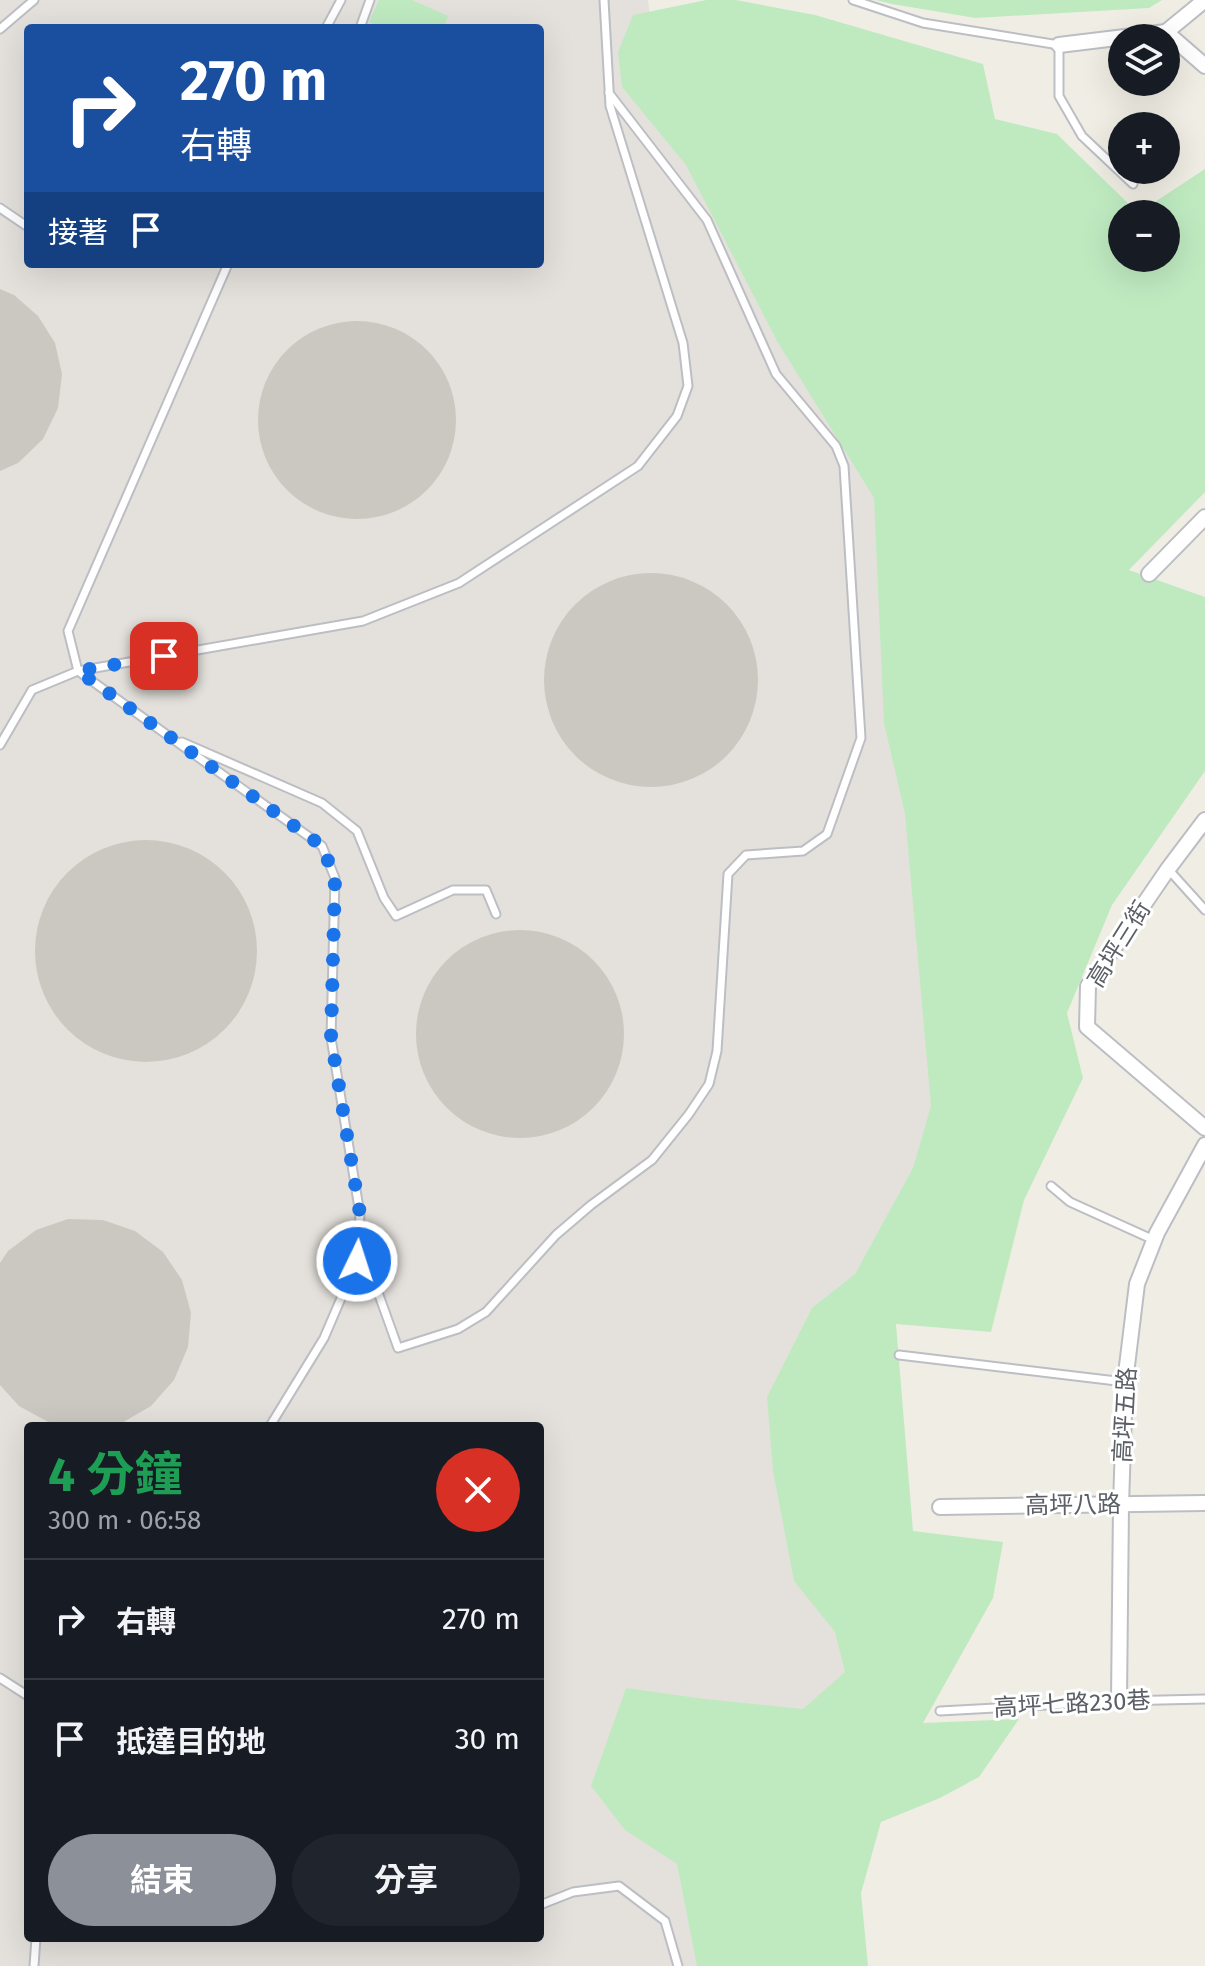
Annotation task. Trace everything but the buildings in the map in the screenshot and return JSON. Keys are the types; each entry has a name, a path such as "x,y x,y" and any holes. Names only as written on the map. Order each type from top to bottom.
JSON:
{"street":[{"path":"1176,24 1205,0"},
{"path":"1059,45 1108,39"},
{"path":"1180,44 1205,66"},
{"path":"1149,574 1205,517"},
{"name":"高坪三街","path":"1205,820 1088,986 1087,1027 1205,1128"},
{"name":"高坪五路","path":"1119,1701 1125,1382 1137,1284 1154,1240 1205,1145"},
{"name":"高坪八路","path":"940,1507 1205,1503"}],"lane":[{"path":"0,29 34,0"},
{"path":"328,24 341,0"},
{"path":"361,24 370,0"},
{"path":"0,745 32,690 78,671 363,621 459,583 638,466 677,416 688,386 683,343 610,106 604,0"},
{"path":"853,0 923,23 1059,45 1059,96 1082,136 1108,160"},
{"path":"357,1261 370,1270 398,1348 458,1329 486,1312 556,1235 652,1160 709,1084 717,1051 728,874 746,855 803,851 827,834 861,738 844,466 836,446 776,374 707,220 609,93"},
{"path":"0,208 24,224"},
{"path":"226,268 68,631 78,671 322,846 335,878 331,1038 360,1214 357,1261 324,1338 272,1422"},
{"path":"169,737 322,803 357,831 384,898 396,916 453,890 486,890 496,914"},
{"path":"1168,869 1205,910"},
{"path":"1051,1186 1070,1202 1154,1240"},
{"path":"899,1355 1125,1382"},
{"path":"0,1678 24,1693"},
{"name":"高坪七路230巷","path":"940,1711 1205,1699"},
{"path":"544,1903 573,1892 619,1886 665,1921 678,1966"},
{"path":"34,1966 36,1942"}],"shaded area":[{"path":"0,0 648,0 660,87 941,452 959,1141 883,1300 839,1966 0,1966"}],"green space":[{"path":"379,0 412,0 448,16 445,24 369,22"},
{"path":"706,0 736,0 815,15 983,64 995,119 1057,134 1125,200 1108,200 1108,272 1180,272 1180,200 1158,200 1205,169 1205,492 1129,570 1205,597 1205,771 1112,905 1067,1013 1083,1078 1024,1200 991,1332 896,1324 913,1531 1003,1542 993,1598 923,1723 1019,1719 979,1777 940,1798 881,1822 861,1893 868,1966 697,1966 677,1864 625,1830 591,1786 626,1688 803,1709 845,1672 835,1632 794,1581 773,1471 767,1397 812,1308 855,1274 913,1168 931,1106 905,814 884,723 874,498 777,341 686,165 622,87 618,52 633,15"},
{"path":"876,0 1162,0 1149,8 975,18"}],"route":[{"path":"164,656 78,671 322,846 335,878 331,1038 360,1214 357,1261"}]}
